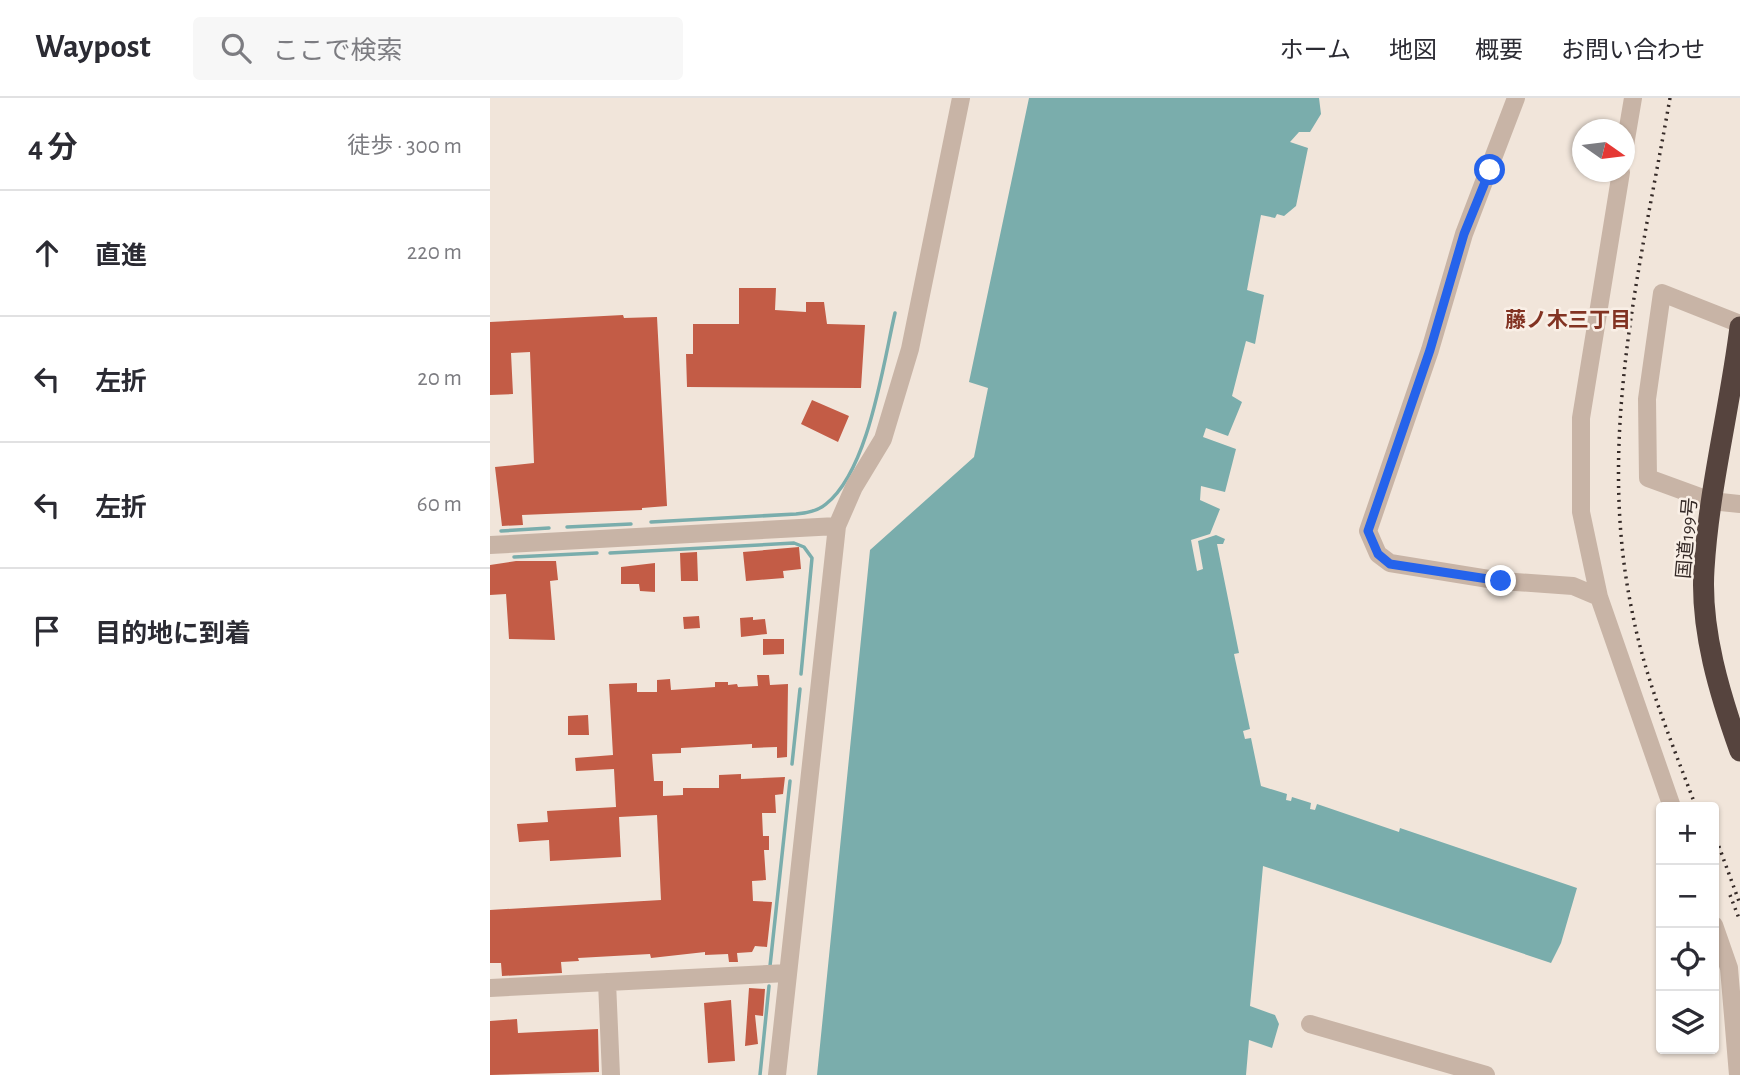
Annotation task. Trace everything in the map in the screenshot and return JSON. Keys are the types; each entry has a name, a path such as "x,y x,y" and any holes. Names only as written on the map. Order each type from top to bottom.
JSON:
{"highway":[{"name":"国道199号","path":"1740,325 1718,572 1720,612 1732,682 1740,706"},
{"name":"国道199号","path":"1740,404 1725,502 1704,571 1706,614 1719,686 1736,727 1740,751"}],"street":[{"path":"777,1075 837,526 854,487 883,439 910,349 961,98"},
{"path":"1516,98 1464,234 1430,350 1368,531 1378,554 1390,564 1501,581 1573,586 1598,597"},
{"path":"1630,119 1633,98"},
{"path":"1619,182 1581,418 1581,512 1598,597 1670,802"},
{"path":"1725,502 1648,478 1647,399 1662,293 1740,325"},
{"path":"490,545 837,526"},
{"path":"1716,928 1735,966 1738,1075"},
{"path":"490,988 788,973"},
{"path":"607,982 611,1075"},
{"path":"1310,1024 1486,1075"}],"water":[{"path":"1029,98 1319,98 1321,114 1310,132 1299,132 1290,142 1308,148 1296,206 1284,216 1277,214 1275,218 1261,215 1247,290 1264,295 1255,344 1246,341 1232,396 1242,402 1228,436 1206,428 1203,437 1236,449 1225,492 1201,486 1200,500 1220,509 1210,534 1191,540 1197,571 1203,569 1198,541 1216,535 1225,539 1223,544 1217,544 1239,653 1234,654 1250,729 1243,731 1245,739 1251,738 1261,786 1287,794 1286,800 1291,801 1292,797 1311,803 1310,809 1315,810 1317,804 1399,832 1400,828 1577,888 1561,943 1551,963 1263,866 1250,1006 1275,1015 1279,1024 1272,1048 1249,1040 1246,1075 817,1075 870,550 974,457 988,388 969,382"}],"building":[{"path":"739,288 776,288 775,310 806,312 806,302 824,302 827,324 865,325 861,388 687,387 686,354 693,354 693,324 739,324"},
{"path":"623,315 624,318 657,317 667,506 642,510 522,515 523,525 502,526 495,467 534,463 530,352 511,353 513,394 490,395 490,322"},
{"path":"812,400 849,416 838,442 801,424"},
{"path":"799,547 801,569 783,571 784,578 746,581 743,552"},
{"path":"697,552 698,581 681,581 680,553"},
{"path":"516,561 556,561 558,580 550,581 555,640 509,639 506,594 490,595 490,565"},
{"path":"655,563 655,592 640,591 639,584 621,584 621,567"},
{"path":"699,616 700,628 684,629 683,617"},
{"path":"753,617 753,620 765,619 767,634 741,637 740,618"},
{"path":"763,639 784,639 784,654 763,655"},
{"path":"757,675 769,675 770,685 788,684 787,757 777,758 777,747 752,748 752,744 681,748 681,753 652,754 654,781 663,781 663,796 683,795 683,788 719,788 719,775 741,774 741,779 785,777 783,794 775,795 776,813 762,813 763,836 769,836 769,850 764,850 766,880 752,881 753,901 772,902 767,947 755,946 752,952 737,953 738,962 729,962 728,954 705,955 705,952 651,958 650,954 578,958 579,961 561,962 562,973 502,976 501,963 490,963 490,910 661,900 657,815 619,817 621,857 550,861 549,840 519,842 517,824 548,822 547,811 616,807 614,769 576,771 575,758 613,755 609,684 637,683 637,692 657,692 657,680 670,679 671,690 715,687 715,682 728,682 728,685 737,684 738,687 758,686"},
{"path":"588,715 589,735 568,735 568,716"},
{"path":"749,988 765,989 763,1016 755,1015 758,1044 745,1046"},
{"path":"731,1000 735,1061 708,1063 704,1003"},
{"path":"517,1019 518,1033 598,1029 599,1072 490,1075 490,1021"}],"waterway":[{"path":"651,522 796,514 812,511 826,504 841,488 864,442 895,313"},
{"path":"567,527 631,524"},
{"path":"501,531 549,528"},
{"path":"610,553 794,543 804,547 812,558 801,674"},
{"path":"514,557 597,553"},
{"path":"792,764 800,689"},
{"path":"770,966 790,781"},
{"path":"760,1075 769,986"}],"railway":[{"path":"1670,98 1626,354 1620,418 1619,482 1622,546 1637,636 1660,711 1694,802"},
{"path":"1719,847 1740,904"},
{"path":"1730,895 1740,921"}],"district":[{"name":"藤ノ木三丁目","path":"1568,320"}],"route":[{"path":"1490,170 1464,234 1430,350 1368,531 1378,554 1390,564 1501,581"}]}
